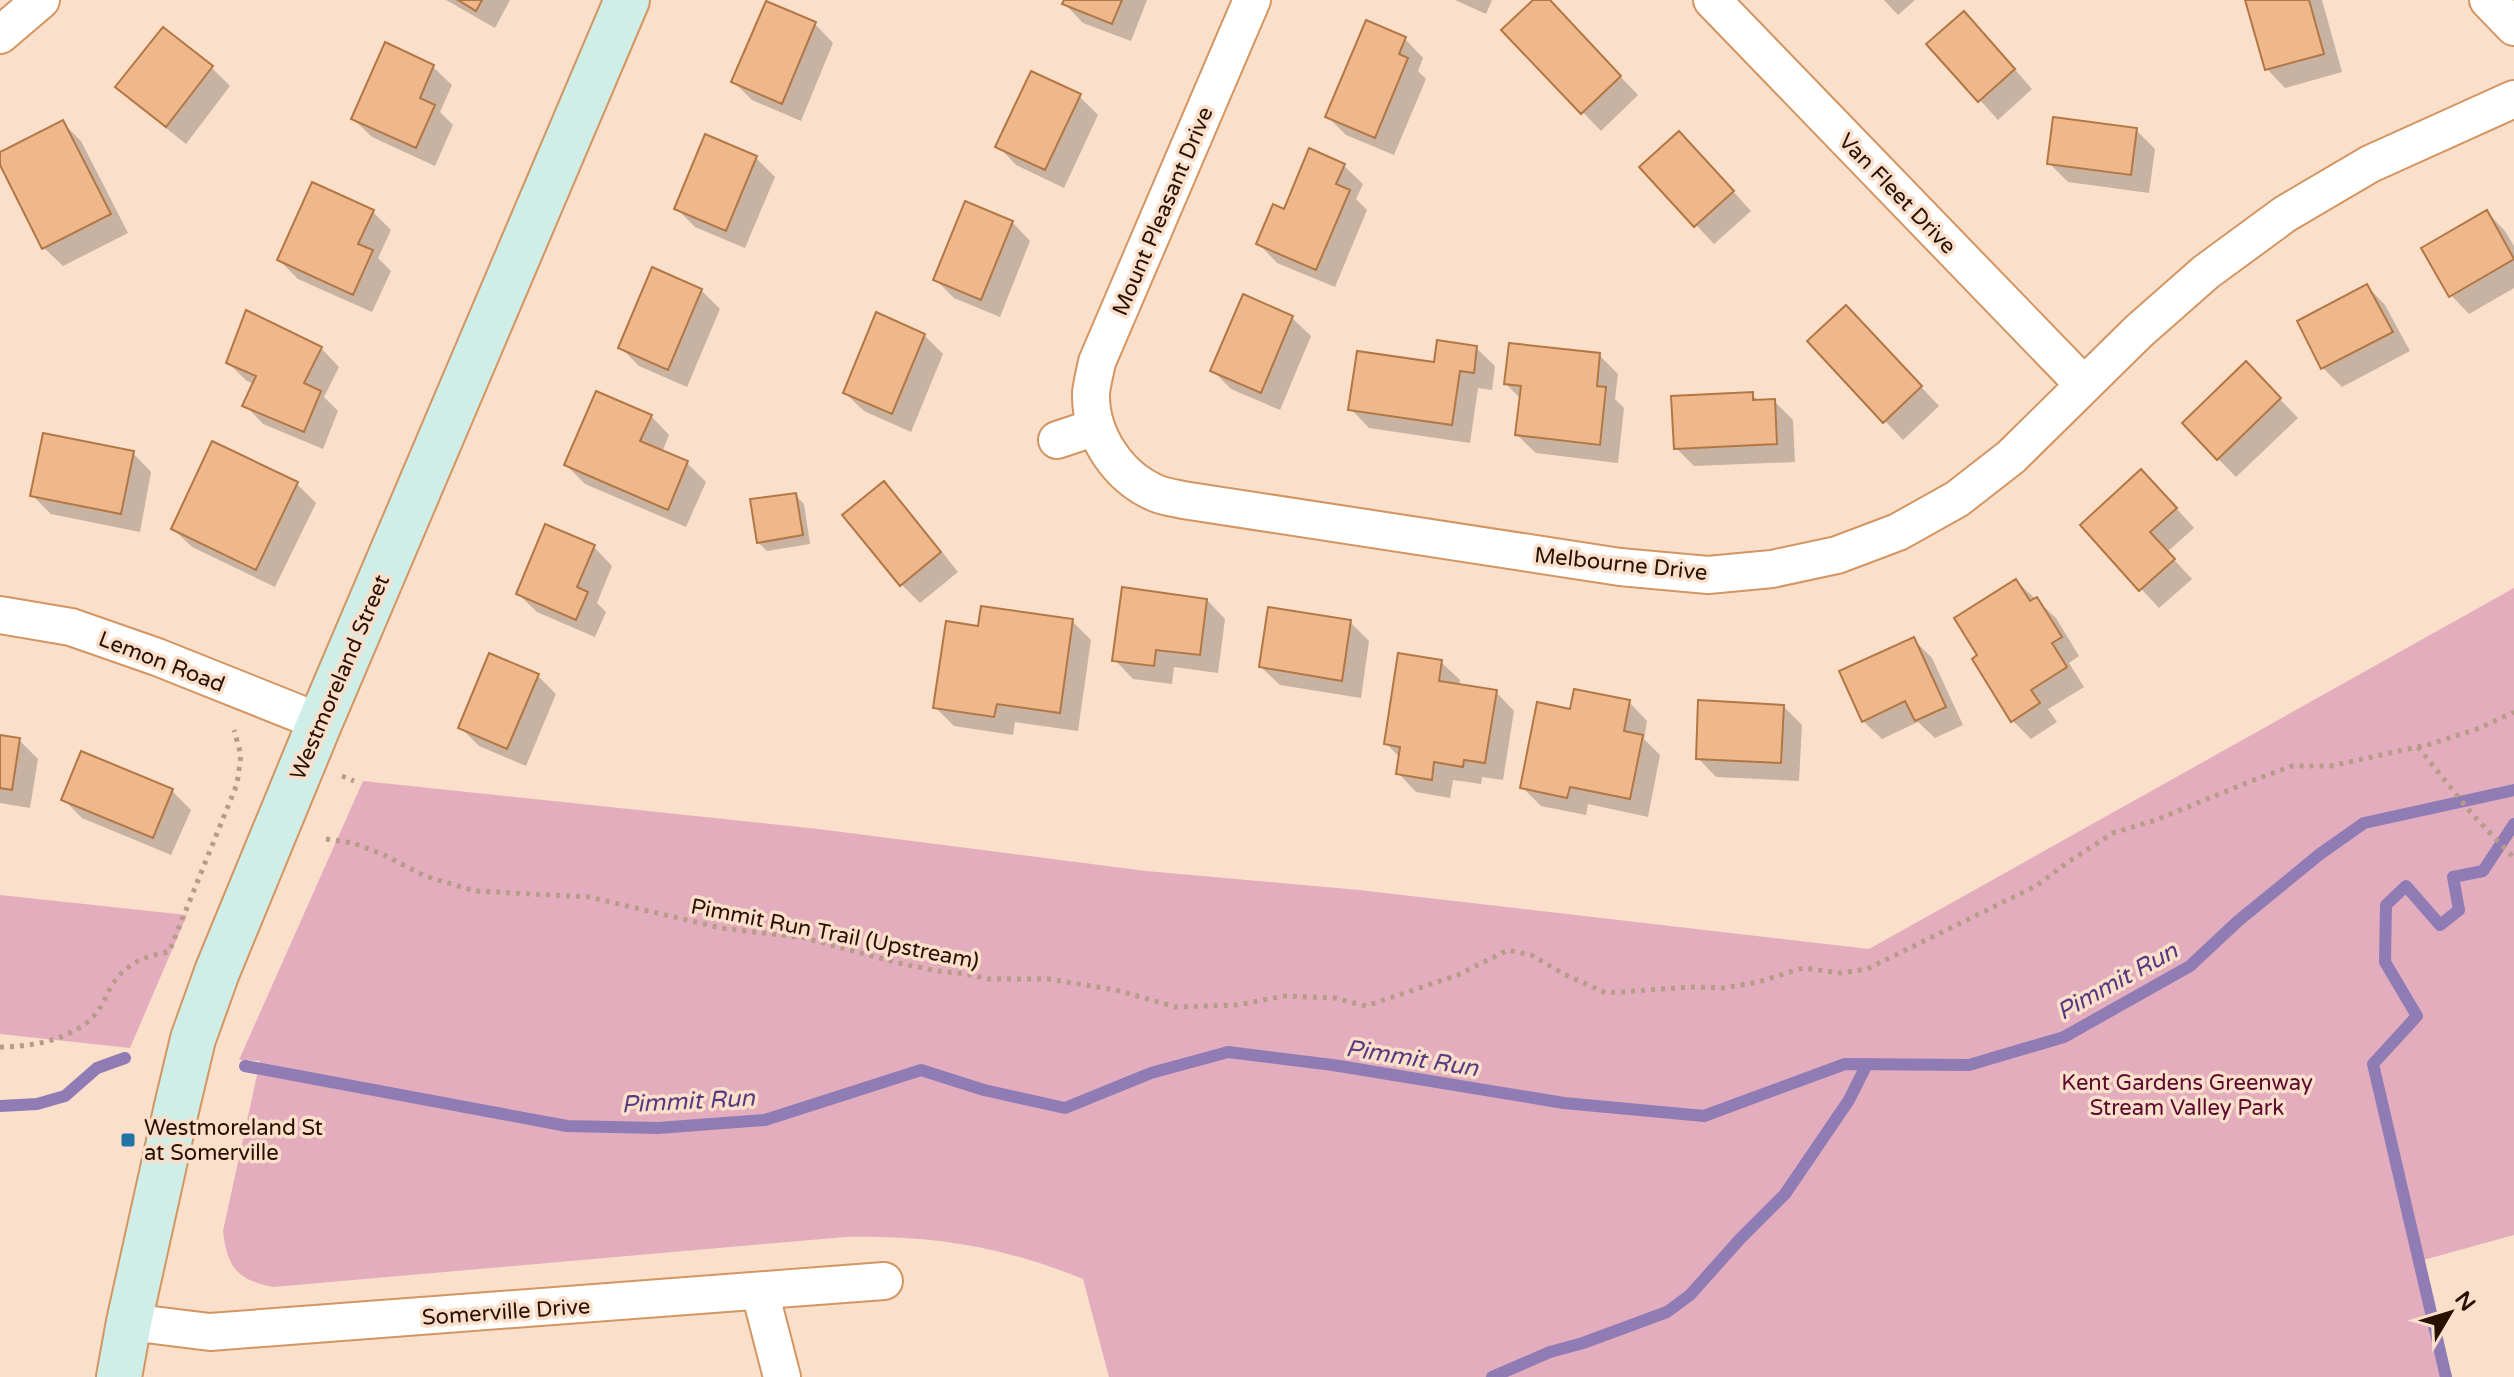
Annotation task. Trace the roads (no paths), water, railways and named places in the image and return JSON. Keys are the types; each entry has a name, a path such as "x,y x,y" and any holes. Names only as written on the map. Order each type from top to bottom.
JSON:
{"main road":[{"name":"Westmoreland Street","path":"119,1377 193,1039 217,972 627,0"}],"street":[{"path":"0,35 41,0"},
{"name":"Mount Pleasant Drive","path":"1096,427 1091,393 1097,362 1252,0"},
{"name":"Van Fleet Drive","path":"1712,0 2084,385"},
{"path":"2488,0 2514,27"},
{"name":"Melbourne Drive","path":"1096,427 1110,455 1131,478 1157,493 1183,500 1620,567 1708,575 1772,569 1837,555 1898,532 1957,499 2011,457 2139,331 2206,272 2285,214 2370,164 2514,99"},
{"path":"1057,440 1096,427"},
{"name":"Lemon Road","path":"0,615 71,627 157,657 320,722"},
{"name":"Somerville Drive","path":"129,1322 210,1332 884,1281"},
{"path":"760,1292 782,1377"}],"waterway":[{"name":"Pimmit Run","path":"245,1066 567,1126 658,1128 765,1120 921,1070 984,1090 1065,1108 1151,1073 1228,1052 1333,1065 1564,1103 1704,1116 1845,1064 1969,1065 2064,1037 2190,966 2238,921 2320,854 2364,823 2514,790"},
{"path":"2446,1377 2373,1064 2417,1016 2385,962 2386,905 2406,886 2440,925 2459,910 2453,877 2483,871 2514,824"},
{"name":"Pimmit Run","path":"0,1106 37,1104 65,1096 97,1068 125,1058"},
{"path":"1492,1377 1550,1352 1667,1312 1690,1295 1785,1194 1849,1100 1867,1064"}],"place":[{"name":"Westmoreland St at Somerville","path":"128,1140"}],"park label":[{"name":"Kent Gardens Greenway Stream Valley Park","path":"2187,1094"}]}
